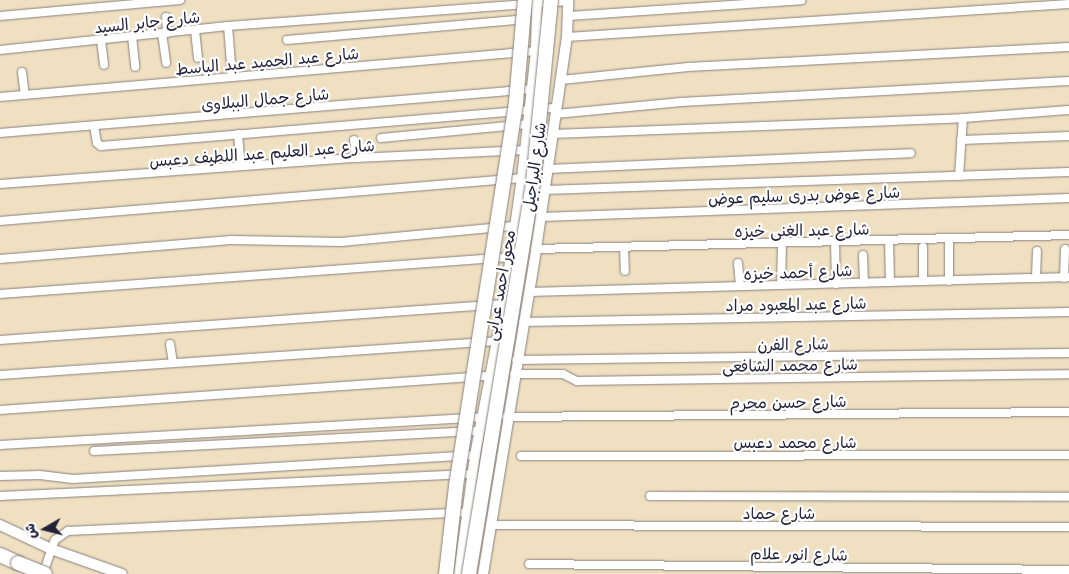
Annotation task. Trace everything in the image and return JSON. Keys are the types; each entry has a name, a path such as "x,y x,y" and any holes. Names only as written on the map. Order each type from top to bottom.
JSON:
{"highway":[{"name":"محور احمد عرابى","path":"446,574 456,486 516,102 537,0"},
{"name":"محور احمد عرابى","path":"469,574 534,183 537,0"},
{"path":"0,555 44,574"}],"street":[{"path":"0,16 180,0"},
{"name":"شارع البراجيل","path":"459,574 475,455 504,304 526,150 536,51 537,0"},
{"name":"شارع جابر السيد","path":"0,50 228,26 537,0 568,0"},
{"name":"شارع البراجيل","path":"483,574 506,417 545,190 567,37 568,0"},
{"path":"568,16 801,0"},
{"path":"567,37 1069,4"},
{"path":"166,17 166,63"},
{"path":"287,40 538,18"},
{"path":"228,26 232,77"},
{"path":"195,30 198,58"},
{"path":"132,36 135,67"},
{"path":"100,40 104,65"},
{"path":"561,80 688,67 1069,47"},
{"name":"شارع عبد الحميد عبد الباسط","path":"0,97 536,51"},
{"path":"22,72 25,95"},
{"path":"94,126 97,143 101,146 531,108 556,111 1069,81"},
{"name":"شارع جمال الببلاوى","path":"0,133 533,89"},
{"path":"553,134 962,118 1069,110"},
{"path":"959,176 962,118"},
{"path":"381,138 528,124"},
{"path":"238,134 241,166"},
{"path":"961,140 1069,136"},
{"path":"354,140 356,158"},
{"name":"شارع عبد العليم عبد اللطيف دعبس","path":"0,184 356,158 526,150"},
{"path":"548,169 911,154"},
{"path":"545,190 1069,172"},
{"path":"0,221 522,178"},
{"name":"شارع عوض بدرى سليم عوض","path":"541,217 1069,198"},
{"path":"0,259 231,240 342,242 515,226"},
{"name":"شارع عبد الغنى خيزه","path":"536,249 1069,236"},
{"path":"949,240 949,281"},
{"path":"889,241 890,282"},
{"path":"834,242 836,284"},
{"path":"782,243 782,285"},
{"path":"624,247 624,271"},
{"path":"923,247 923,281"},
{"path":"1065,249 1066,278"},
{"path":"1036,278 1037,251"},
{"path":"863,255 864,283"},
{"path":"0,294 511,257"},
{"path":"738,263 740,286"},
{"name":"شارع أحمد خيزه","path":"528,292 1066,278"},
{"path":"0,340 504,304"},
{"name":"شارع عبد المعبود مراد","path":"523,322 1069,312"},
{"path":"0,375 497,341"},
{"path":"170,344 173,362"},
{"name":"شارع الفرن","path":"516,360 1069,353"},
{"name":"شارع محمد الشافعى","path":"514,374 564,374 577,381 1069,374"},
{"path":"0,410 490,376"},
{"name":"شارع حسن محرم","path":"506,417 1069,412"},
{"path":"0,445 482,417"},
{"path":"94,451 479,431"},
{"path":"0,476 40,475 73,479 475,455"},
{"name":"شارع محمد دعبس","path":"521,456 1069,455"},
{"path":"0,496 472,474"},
{"path":"650,496 1069,496"},
{"path":"44,574 55,540 68,532 467,512"},
{"path":"0,525 51,548 122,574"},
{"name":"شارع حماد","path":"490,525 1069,527"},
{"name":"شارع انور علام","path":"529,564 1069,570"}]}
